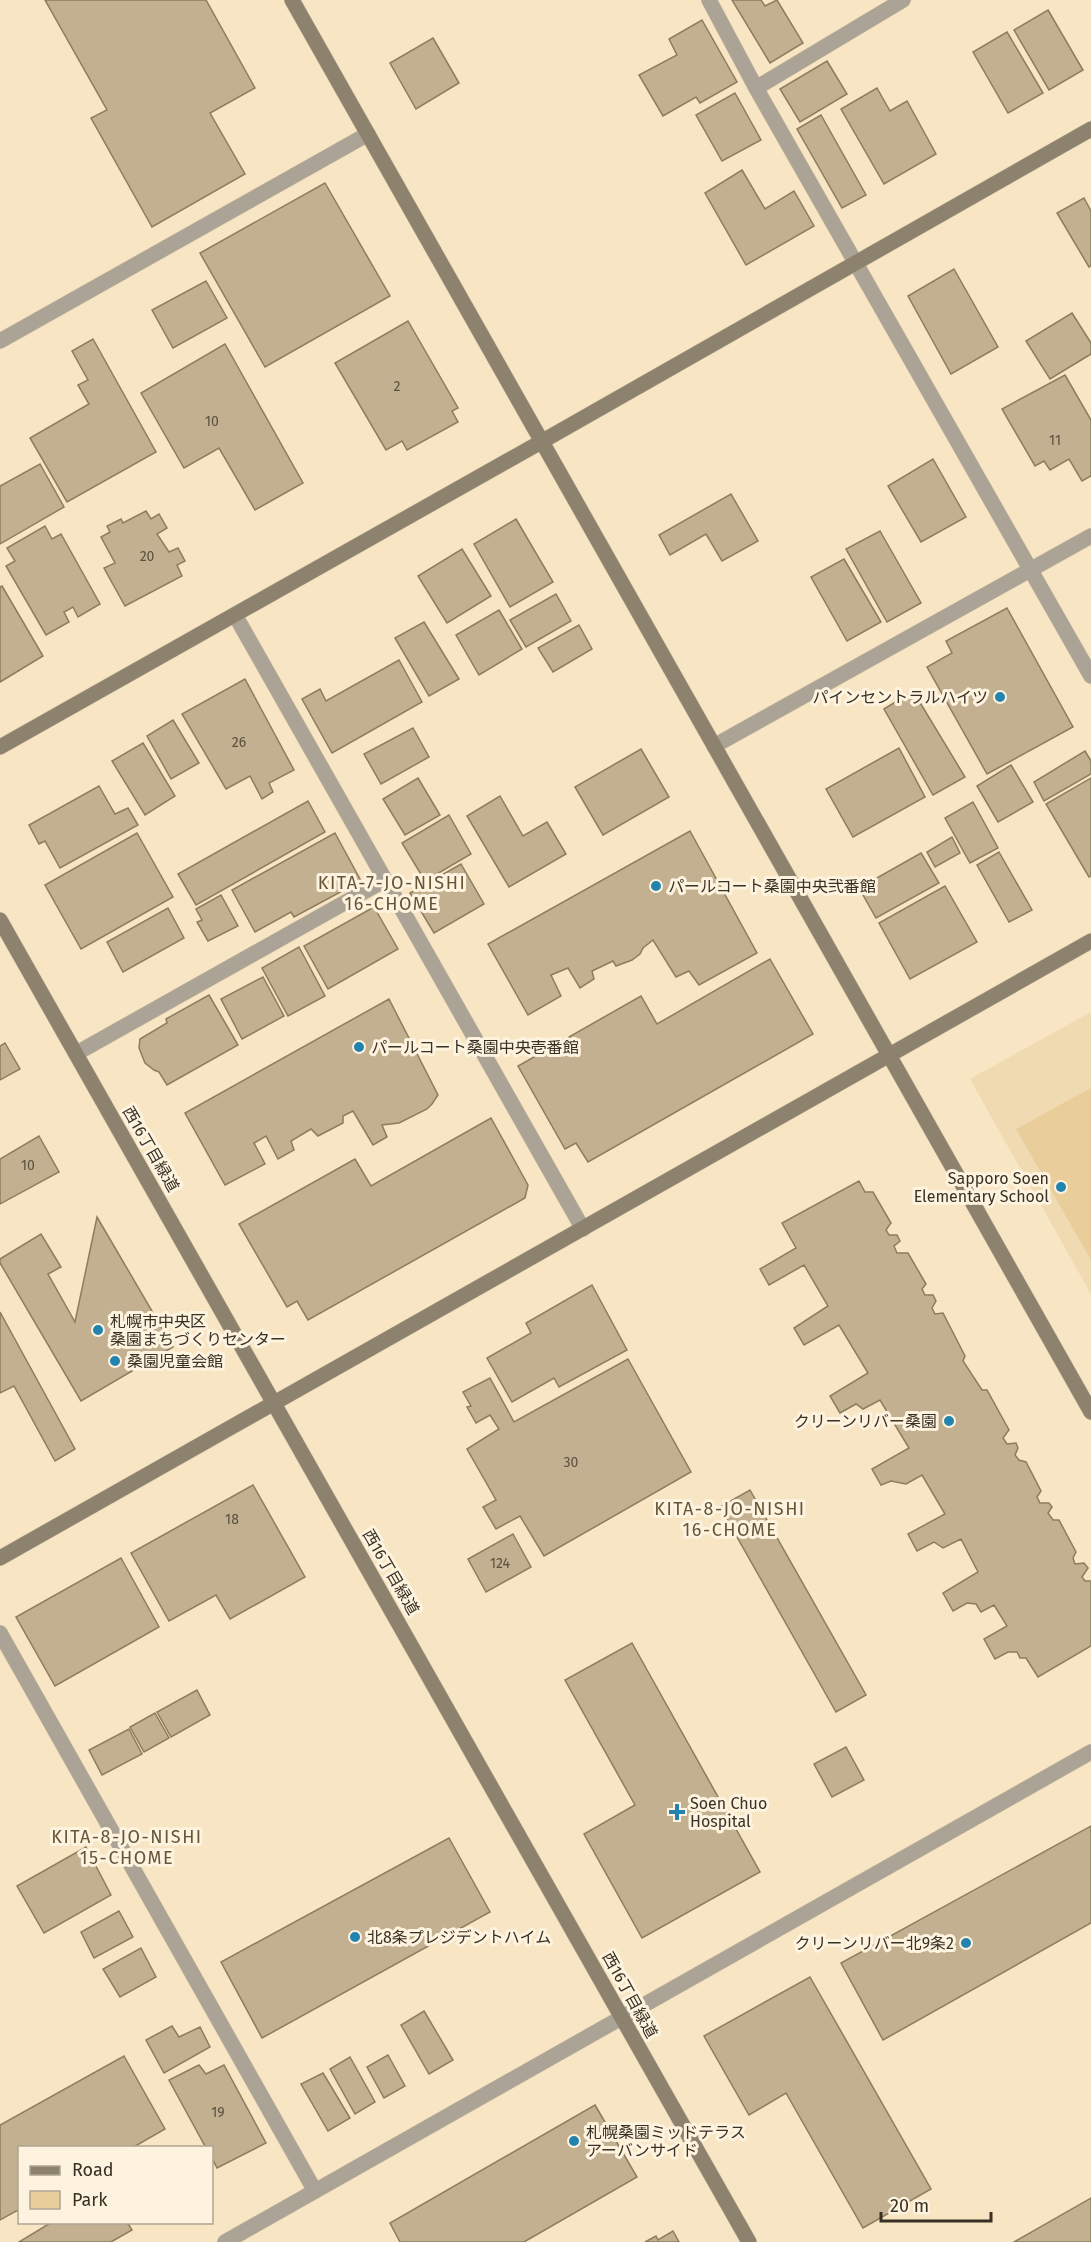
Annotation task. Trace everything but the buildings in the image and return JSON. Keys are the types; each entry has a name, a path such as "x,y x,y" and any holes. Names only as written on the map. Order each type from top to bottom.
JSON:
{"street":[{"path":"292,0 1091,1412"},
{"path":"709,0 756,88 1091,676"},
{"path":"756,88 903,0"},
{"path":"0,747 1091,129"},
{"path":"0,341 368,134"},
{"path":"714,746 1091,536"},
{"path":"235,615 583,1229"},
{"path":"77,1053 385,880"},
{"name":"西16丁目緑道","path":"0,920 749,2242"},
{"path":"0,1558 1091,940"},
{"path":"0,1633 315,2191"},
{"path":"225,2242 1091,1752"}],"shaded area":[{"name":"Sapporo Soen Elementary School","path":"1091,1012 1091,1294 970,1079"}],"green space":[{"path":"1091,1088 1091,1260 1016,1129"}],"place":[{"name":"パインセントラルハイツ","path":"1000,697"},
{"name":"パールコート桑園中央弐番館","path":"656,886"},
{"name":"パールコート桑園中央壱番館","path":"359,1047"},
{"name":"Sapporo Soen Elementary School","path":"1061,1187"},
{"name":"札幌市中央区 桑園まちづくりセンター","path":"98,1330"},
{"name":"桑園児童会館","path":"115,1361"},
{"name":"クリーンリバー桑園","path":"949,1421"},
{"name":"Soen Chuo Hospital","path":"677,1812"},
{"name":"北8条プレジデントハイム","path":"355,1937"},
{"name":"クリーンリバー北9条2","path":"966,1943"},
{"name":"札幌桑園ミッドテラス アーバンサイド","path":"574,2141"}],"district":[{"name":"KITA-7-JO-NISHI 16-CHOME","path":"392,893"},
{"name":"KITA-8-JO-NISHI 16-CHOME","path":"730,1519"},
{"name":"KITA-8-JO-NISHI 15-CHOME","path":"127,1847"}]}
